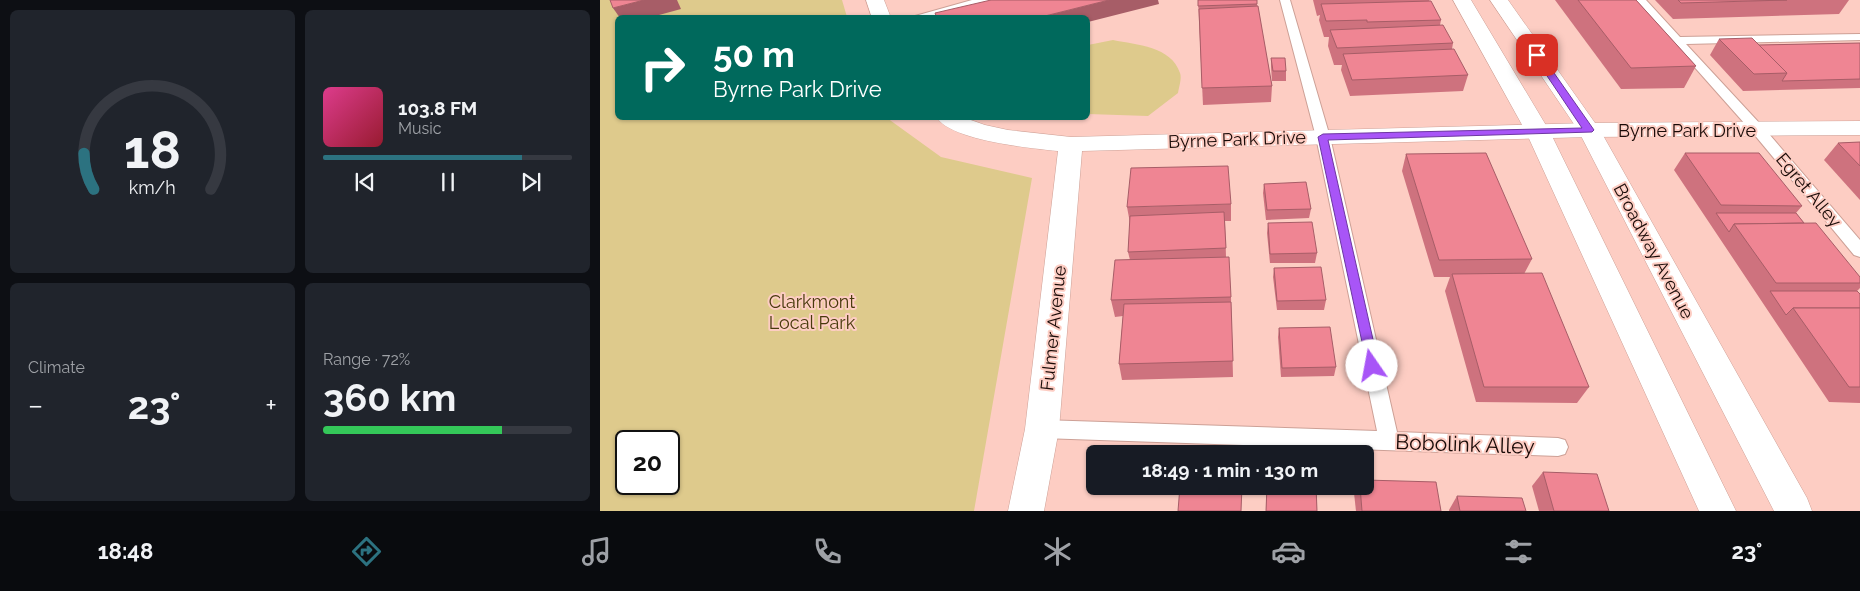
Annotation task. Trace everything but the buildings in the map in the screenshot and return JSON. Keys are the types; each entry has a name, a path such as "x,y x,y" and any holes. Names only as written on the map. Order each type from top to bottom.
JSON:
{"street":[{"path":"875,0 881,15"},
{"path":"1462,0 1538,132 1718,511"},
{"name":"Broadway Avenue","path":"1499,0 1589,130 1794,511"},
{"name":"Byrne Park Drive","path":"953,120 984,132 1022,141 1070,144 1589,130 1860,128"},
{"name":"Fulmer Avenue","path":"1026,511 1042,429 1069,170 1070,144"}],"lane":[{"path":"925,15 985,0"},
{"path":"1284,0 1323,137 1389,441"},
{"name":"Egret Alley","path":"1640,0 1758,130 1860,251"},
{"path":"1677,41 1860,37"},
{"name":"Bobolink Alley","path":"1042,429 1558,447"}],"green space":[{"name":"Clarkmont Local Park","path":"600,0 842,0 846,15 615,15 615,120 890,120 941,157 1032,178 974,511 600,511"},
{"path":"1113,40 1152,48 1161,52 1176,64 1181,75 1178,93 1148,116 1090,114 1090,45"}],"route":[{"path":"1372,366 1323,137 1589,130 1537,55"}]}
